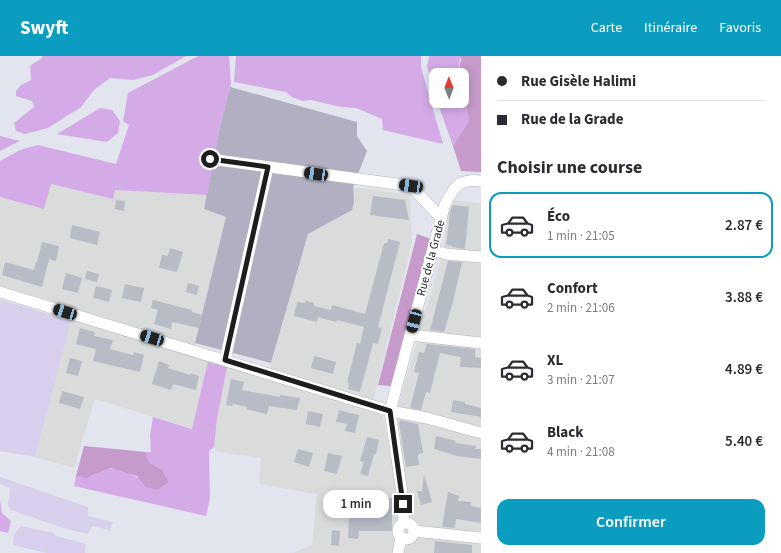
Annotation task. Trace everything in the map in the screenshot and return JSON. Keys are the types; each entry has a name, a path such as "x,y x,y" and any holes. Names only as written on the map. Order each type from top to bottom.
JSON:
{"street":[{"path":"210,159 411,186 441,218"},
{"path":"225,360 268,167"},
{"name":"Rue de la Grade","path":"404,523 402,493 390,411 444,207 452,191 461,183 470,180 481,181"},
{"path":"433,250 446,254 481,257"},
{"path":"0,292 390,411 427,418 481,434"},
{"path":"411,335 481,343"},
{"path":"398,553 401,538 398,534 400,525 404,523 412,525 414,531 411,537 406,539 401,538"},
{"path":"414,531 481,538"}],"shaded area":[{"path":"42,56 186,56 153,75 133,80 110,78 94,90 81,107 48,128 25,134 16,131 14,123 34,107 32,101 16,96 16,91 21,85 31,80 30,67 42,58"},
{"path":"198,56 229,56 231,85 220,126 207,195 115,190 113,199 51,184 44,209 0,197 0,161 20,150 38,145 116,164 129,125 123,121 128,93"},
{"path":"236,56 421,56 421,67 429,95 429,108 433,108 443,144 383,130 382,119 356,108 341,107 311,100 302,101 292,97 286,92 234,82"},
{"path":"429,56 460,56 459,68 429,68 429,73 427,66"},
{"path":"460,56 481,56 481,172 461,171 453,146 469,121 467,108 469,108 469,68 459,68"},
{"path":"230,87 357,122 357,136 367,151 353,187 354,202 352,210 308,234 271,363 195,343 226,217 204,209 220,126"},
{"path":"100,108 112,110 120,121 118,133 107,142 57,134"},
{"path":"439,108 467,108 469,121 453,146"},
{"path":"0,136 20,141 0,151"},
{"path":"50,184 113,199 115,190 207,195 204,209 226,217 192,357 267,379 308,234 352,210 353,187 410,195 412,243 373,401 375,410 383,417 399,493 399,510 393,553 293,553 312,545 317,494 259,484 261,458 218,452 197,430 95,399 74,468 35,457 74,308 6,287 0,306 0,196 44,209"},
{"path":"450,200 481,203 481,553 403,553 406,523 406,479 395,416 443,252"},
{"path":"417,234 431,239 391,386 378,385"},
{"path":"2,300 71,321 35,457 0,451 0,306"},
{"path":"208,362 227,367 217,419 214,447 209,451 210,498 206,516 74,486 76,476 86,477 109,469 127,472 158,490 169,482 162,469 149,463 146,452 151,452 150,435 153,417 192,429"},
{"path":"84,446 146,452 149,463 162,469 169,482 158,490 146,487 137,476 111,468 86,478 76,476"},
{"path":"0,477 88,507 88,516 113,522 110,530 92,526 88,534 63,528 11,510 8,506 10,488 0,484"},
{"path":"0,499 2,513 11,521 8,533 0,531"},
{"path":"21,526 53,533 56,536 86,544 85,553 47,553 13,545 14,534"}],"building":[{"path":"373,196 405,200 409,220 370,215"},
{"path":"116,200 125,201 124,211 115,209"},
{"path":"453,205 469,207 465,249 446,245 450,212"},
{"path":"72,225 100,232 97,245 70,238"},
{"path":"388,239 400,242 378,327 382,328 378,344 373,343 360,392 348,389 349,383 347,382 357,343 360,344 364,327 318,317 317,322 294,316 297,302 305,303 306,301 314,303 314,306 331,310 332,305 365,314 384,243 387,243"},
{"path":"42,242 59,246 56,261 49,259 42,287 2,275 5,262 34,270"},
{"path":"170,248 183,252 177,272 159,268 162,255 168,256"},
{"path":"448,261 462,262 453,302 444,332 430,330"},
{"path":"87,271 99,274 97,282 85,279"},
{"path":"66,273 82,278 78,293 62,289"},
{"path":"188,283 199,286 197,295 186,292"},
{"path":"125,284 144,288 141,302 122,298"},
{"path":"96,286 112,290 109,302 93,298"},
{"path":"153,300 192,310 192,312 202,315 199,328 172,322 171,329 154,324 158,310 151,308"},
{"path":"80,328 95,332 94,336 113,340 110,349 133,355 134,352 144,355 140,372 93,361 96,349 76,344"},
{"path":"427,344 475,349 475,357 481,358 481,368 460,367 461,357 440,353 430,393 426,392 421,410 410,408 419,373 414,372 419,352 424,353"},
{"path":"314,356 336,362 333,374 311,368"},
{"path":"70,358 82,361 78,376 66,373"},
{"path":"159,361 169,365 168,368 190,375 190,373 199,376 196,390 173,384 171,390 152,384"},
{"path":"231,379 244,382 242,390 280,397 280,395 300,398 297,410 269,406 267,414 246,409 247,407 234,404 232,406 226,405"},
{"path":"62,391 84,397 80,409 59,403"},
{"path":"453,400 465,402 465,404 481,408 481,417 451,412"},
{"path":"339,410 359,415 355,433 345,431 347,424 336,422"},
{"path":"308,411 323,414 320,427 306,424"},
{"path":"400,420 418,424 423,453 418,454 419,465 406,467 399,423"},
{"path":"436,436 456,441 455,443 476,446 475,449 481,449 481,459 457,456 434,449"},
{"path":"367,437 379,440 376,454 374,454 368,476 360,474 364,462 360,461"},
{"path":"298,449 313,453 309,467 294,462"},
{"path":"328,453 342,456 337,474 324,471"},
{"path":"424,474 432,502 421,505 417,491 422,491"},
{"path":"366,492 384,492 384,498 392,498 392,531 359,531 358,539 348,538 349,513 366,514"},
{"path":"448,492 459,496 458,501 471,502 471,506 481,508 481,523 456,519 455,528 442,527"},
{"path":"332,530 340,531 339,546 331,545"},
{"path":"435,541 472,545 472,553 434,553"}],"route":[{"path":"210,159 268,167 225,360 390,411 403,504"}]}
